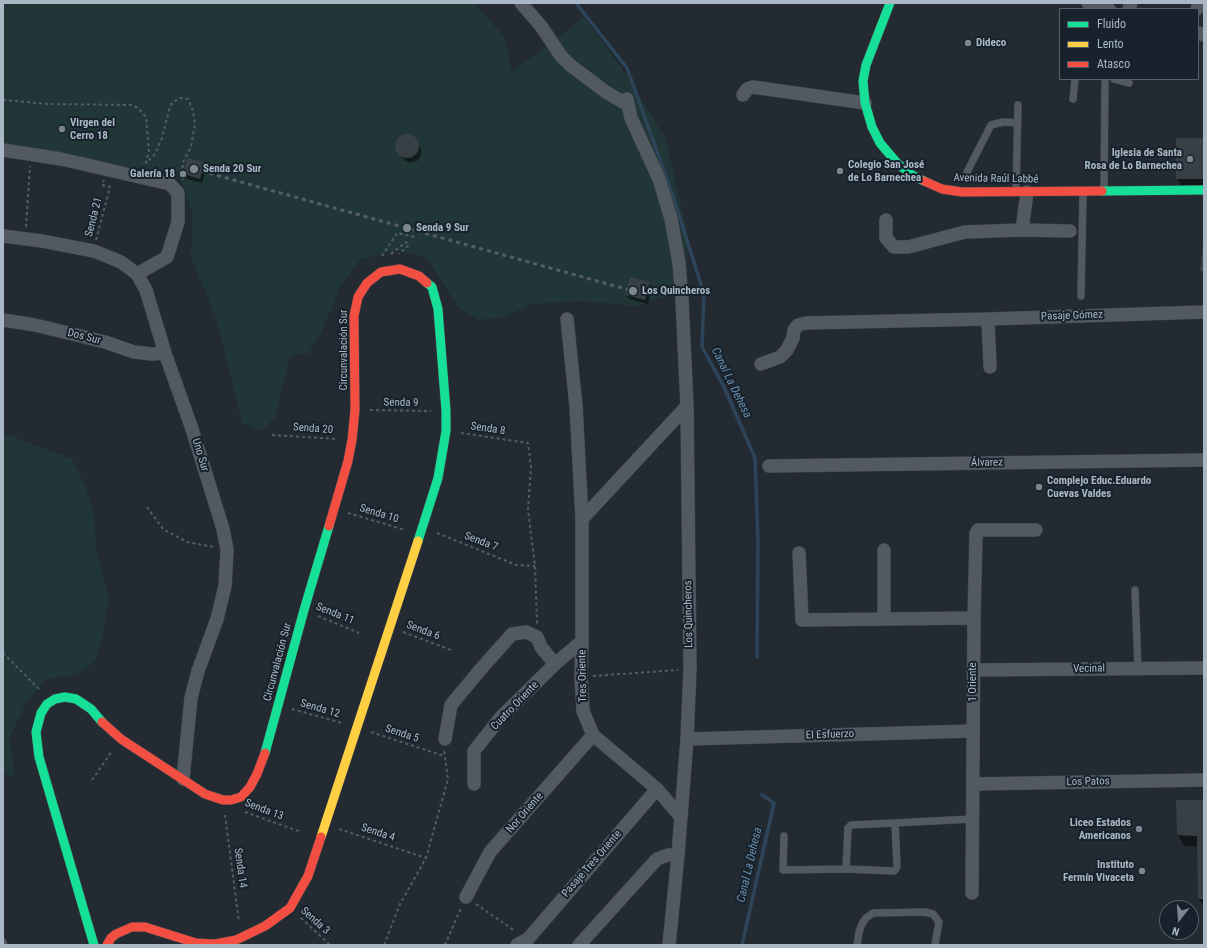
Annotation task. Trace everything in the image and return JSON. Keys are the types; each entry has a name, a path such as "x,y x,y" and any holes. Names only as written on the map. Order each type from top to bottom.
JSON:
{"street":[{"name":"Los Quincheros","path":"521,3 541,26 561,56 570,65 606,92 627,102 631,118 659,179 671,219 680,263 687,406 690,669 687,739 669,945"},
{"name":"Avenida Raúl Labbé","path":"890,3 866,65 864,81 865,103 872,127 880,143 896,163 912,175 932,185 954,191 1022,192 1204,190"},
{"path":"1088,3 1106,8"},
{"path":"743,95 747,89 753,87 865,103"},
{"path":"3,150 61,159 170,184 178,193 178,222 167,257 137,274"},
{"path":"1022,192 1022,230"},
{"path":"886,220 886,238 894,247 908,247 965,232 1022,230 1070,231"},
{"name":"Uno Sur","path":"3,236 94,251 121,262 137,274 146,290 165,353 192,429 224,529 227,550 225,586 217,619 198,671 191,698 183,779"},
{"name":"Circunvalación Sur","path":"107,945 111,938 116,934 132,927 153,929 188,942 196,943 222,943 242,938 265,926 290,908 308,876 438,478 442,459 446,431 446,411 438,309 432,287 419,276 400,269 381,272 367,283 358,297 354,316 356,410 352,440 342,485 333,508 279,706 268,744 257,774 250,787 241,797 231,800 223,800"},
{"name":"Pasaje Gómez","path":"761,364 780,357 787,350 793,338 794,330 798,325 806,323 1204,312"},
{"name":"Tres Oriente","path":"567,319 576,406 582,519 581,677 583,711 593,735 657,789 680,816"},
{"path":"988,319 990,367"},
{"name":"Dos Sur","path":"3,320 35,325 105,342 134,352 152,354 165,353"},
{"path":"582,519 687,406"},
{"name":"Álvarez","path":"770,466 1204,460"},
{"name":"1 Oriente","path":"972,893 973,670 976,534 978,530 1036,530"},
{"path":"884,550 884,619"},
{"path":"799,553 802,620 974,618"},
{"path":"445,739 451,705 512,634 526,632 537,637 541,646 555,664"},
{"name":"Cuatro Oriente","path":"474,784 474,751 501,717 555,664 582,641"},
{"name":"Vecinal","path":"973,670 1204,668"},
{"path":"94,945 37,746 36,732 38,719 43,709 51,701 65,697 82,702 91,709 105,726 121,739 205,794 223,800"},
{"name":"El Esfuerzo","path":"687,739 973,731"},
{"name":"Nor Oriente","path":"466,896 490,852 593,735"},
{"name":"Los Patos","path":"973,784 1204,780"},
{"name":"Pasaje Tres Oriente","path":"526,943 657,789"},
{"path":"579,945 657,859 668,855 678,855"}],"lane":[{"path":"1072,99 1075,80"},
{"path":"1104,191 1105,80"},
{"path":"1118,80 1129,83"},
{"path":"1018,105 1022,192"},
{"path":"967,172 991,125 1003,122 1018,123"},
{"path":"1081,296 1083,191"},
{"path":"1135,590 1138,669"},
{"path":"846,869 848,828 851,825 972,819"},
{"path":"784,836 783,870 846,869 894,871 896,869 895,823"},
{"path":"857,945 862,924 872,913 925,912 933,914 939,922 935,945"}],"path":[{"path":"3,100 48,104 130,105 138,108 146,117 149,150 146,163 155,154 160,144 172,103 180,98 188,99 193,111 195,123 191,147 183,162"},
{"path":"25,239 31,154"},
{"name":"Senda 21","path":"94,251 110,187 102,185 106,169"},
{"path":"383,261 380,258 398,233 415,237"},
{"path":"389,256 406,242 409,245 398,255"},
{"name":"Senda 9","path":"356,410 446,411"},
{"name":"Senda 8","path":"446,431 528,443 531,468 528,510 535,566"},
{"name":"Senda 20","path":"272,435 352,440"},
{"path":"147,507 163,529 187,542 227,550"},
{"name":"Senda 10","path":"333,508 420,531"},
{"name":"Senda 7","path":"420,531 516,565 535,566"},
{"path":"535,566 537,637"},
{"name":"Senda 11","path":"304,610 359,633"},
{"name":"Senda 6","path":"389,627 451,650"},
{"path":"3,653 51,701"},
{"path":"581,677 690,669"},
{"name":"Senda 12","path":"279,706 356,727"},
{"name":"Senda 5","path":"356,727 444,756"},
{"path":"92,780 121,739"},
{"path":"384,945 400,904 426,858 448,779 444,756 445,739"},
{"name":"Senda 14","path":"223,800 242,938"},
{"name":"Senda 13","path":"244,812 301,832"},
{"name":"Senda 4","path":"324,824 426,858"},
{"path":"445,945 466,896 522,936 526,943"},
{"name":"Senda 3","path":"290,908 330,945"}],"green space":[{"path":"3,3 475,3 505,38 512,72 584,17 622,69 665,137 687,230 687,283 671,294 638,306 579,301 532,304 504,317 479,320 458,307 427,258 399,250 360,260 341,285 322,331 309,353 290,357 275,418 261,431 242,423 216,318 191,257 192,212 178,176 91,159 3,147"},
{"path":"3,433 72,459 86,487 94,515 97,555 109,596 103,633 96,660 85,670 71,675 44,680 23,709 10,737 15,778 3,773"}],"building":[{"path":"407,134 412,135 418,141 418,151 412,157 407,158 402,157 396,151 395,146 396,141 402,135"},
{"name":"Iglesia de Santa Rosa de Lo Barnechea","path":"1176,138 1204,138 1204,179 1176,179"},
{"path":"187,158 204,162 200,179 183,174"},
{"path":"1203,242 1204,271 1200,271"},
{"path":"630,277 650,282 645,300 625,295"},
{"path":"1176,800 1204,800 1204,899 1198,899 1197,836 1177,835"}],"waterway":[{"name":"Canal La Dehesa","path":"576,3 627,68 673,196 704,294 702,347 724,387 755,458 758,542 757,657"},
{"name":"Canal La Dehesa","path":"742,945 774,803 762,795"}],"railway":[{"path":"194,169 633,291"}],"traffic: fast":[{"path":"890,3 866,65 863,81 865,103 872,127 880,143 897,163 912,175 924,181"},
{"path":"1102,191 1204,190"},
{"path":"418,541 438,478 446,431 446,411 438,309 432,287 427,283"},
{"path":"265,753 304,610 329,526"},
{"path":"94,945 39,757 36,732 41,713 47,704 55,699 65,697 76,699 91,709 102,722"}],"traffic: slow":[{"path":"321,837 418,541"}],"traffic: jam":[{"path":"924,181 942,189 962,192 1102,191"},
{"path":"329,526 348,461 352,440 355,410 354,316 358,297 367,283 381,272 400,269 419,276 427,283"},
{"path":"102,722 121,739 205,794 223,800 231,800 241,797 250,787 265,753"},
{"path":"107,945 111,938 116,934 132,927 145,927 196,943 215,944 236,940 265,926 290,908 308,876 321,837"}],"place":[{"name":"Dideco","path":"968,43"},
{"name":"Virgen del Cerro 18","path":"62,129"},
{"name":"Iglesia de Santa Rosa de Lo Barnechea","path":"1190,159"},
{"name":"Senda 20 Sur","path":"194,169"},
{"name":"Colegio San José de Lo Barnechea","path":"840,171"},
{"name":"Galería 18","path":"183,174"},
{"name":"Senda 9 Sur","path":"407,228"},
{"name":"Los Quincheros","path":"633,291"},
{"name":"Complejo Educ.Eduardo Cuevas Valdes","path":"1039,487"},
{"name":"Liceo Estados Americanos","path":"1139,829"},
{"name":"Instituto Fermín Vivaceta","path":"1142,871"}]}
